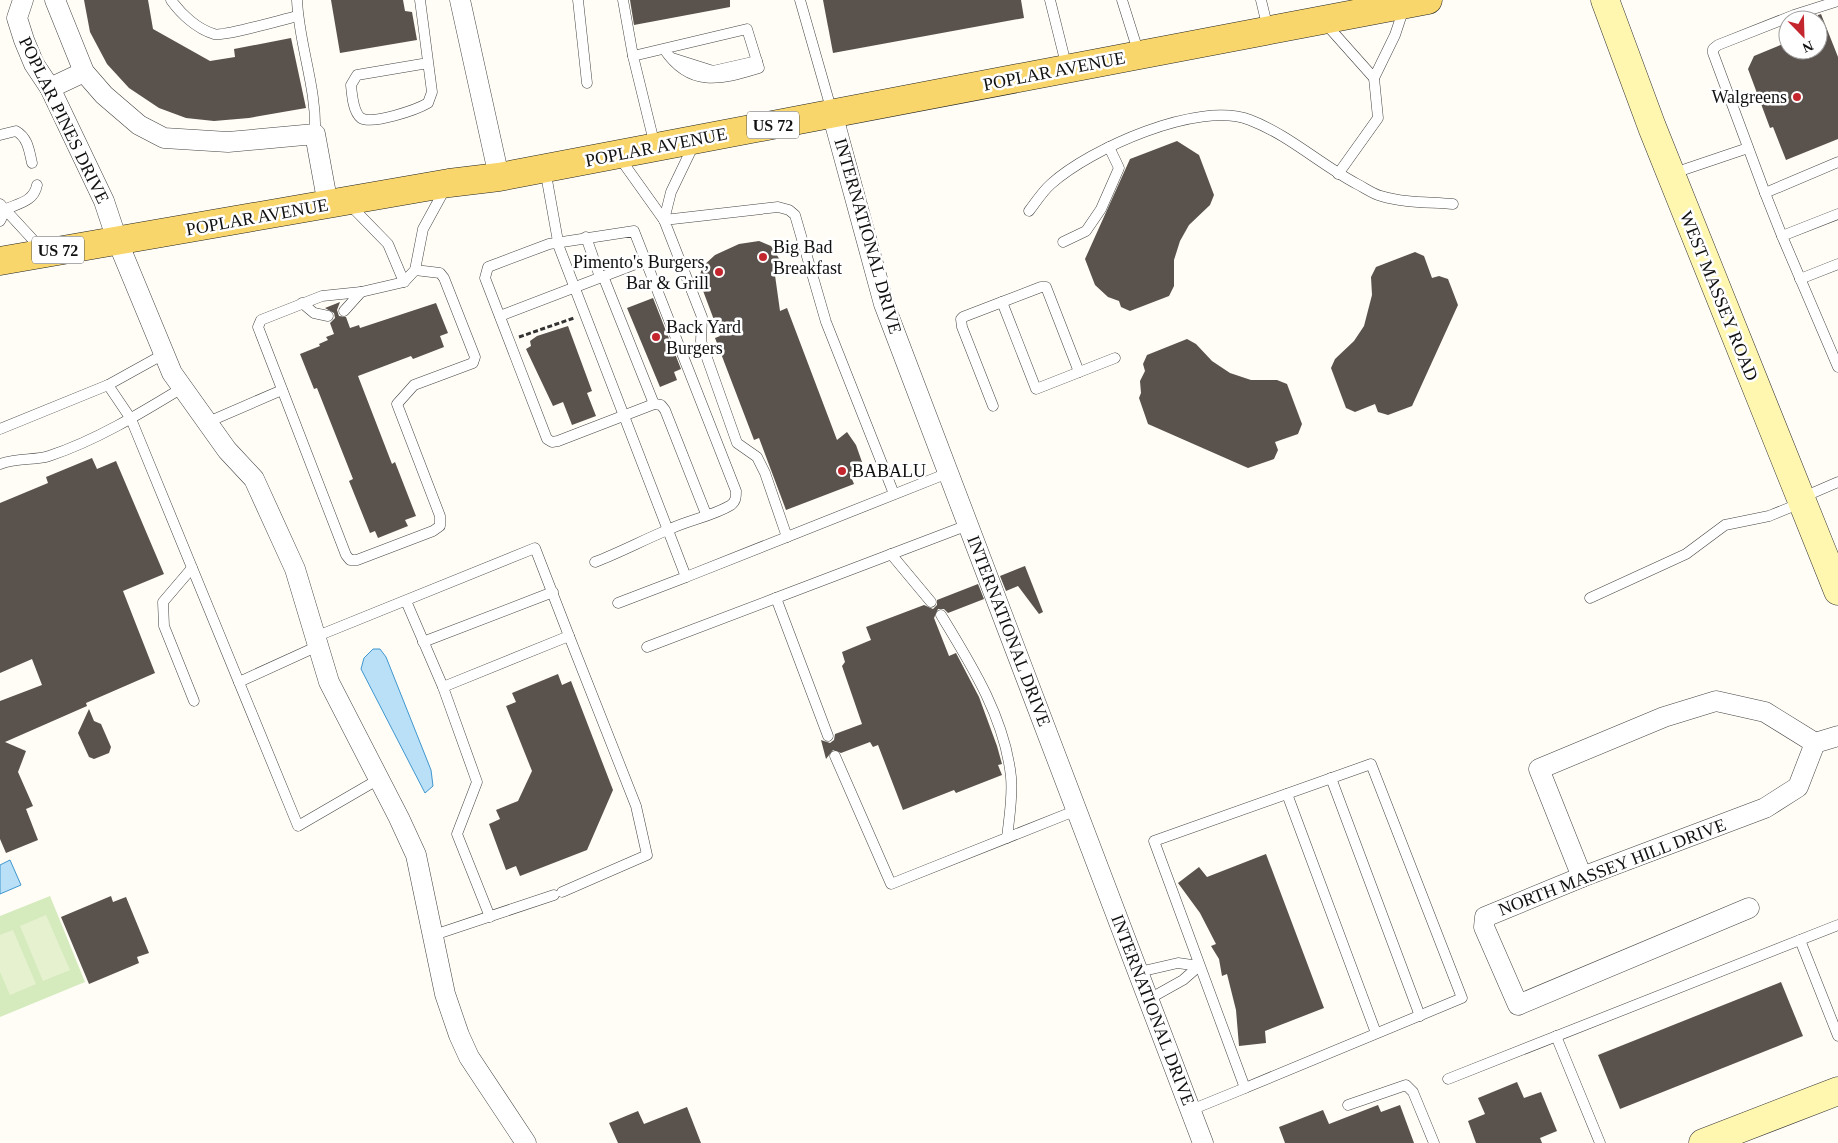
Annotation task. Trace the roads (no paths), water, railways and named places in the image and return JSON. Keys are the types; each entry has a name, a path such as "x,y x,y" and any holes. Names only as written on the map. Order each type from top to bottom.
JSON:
{"main road":[{"name":"POPLAR AVENUE","path":"0,260 449,183 499,177 1417,2"}],"street":[{"name":"POPLAR PINES DRIVE","path":"23,0 18,18 24,40 34,64 50,88 104,201 117,240 172,373 227,450 254,479 295,569 329,682 416,855 445,994 459,1035 469,1057 526,1143"},
{"path":"55,0 84,72 104,95 139,124 164,138 228,142 315,134 337,203"},
{"path":"460,0 499,177"},
{"name":"WEST MASSEY ROAD","path":"1605,0 1671,174 1838,591"},
{"path":"50,88 84,72"},
{"name":"INTERNATIONAL DRIVE","path":"832,113 884,304 1203,1143"},
{"path":"1582,877 1539,768 1664,717 1716,701 1765,712 1815,743 1838,736"},
{"name":"NORTH MASSEY HILL DRIVE","path":"1749,908 1518,1005 1484,927 1485,917 1582,877 1765,808 1798,787 1815,743"},
{"path":"1703,1143 1838,1092"}],"lane":[{"path":"172,0 179,11 199,27 215,35 298,16"},
{"path":"297,0 298,16 316,110 315,134"},
{"path":"420,0 432,92 428,103 417,109 368,121 360,117 355,107 350,85 357,75 428,63"},
{"path":"578,0 587,83"},
{"path":"623,0 633,56 655,147"},
{"path":"800,0 832,113"},
{"path":"1050,0 1067,69"},
{"path":"1122,0 1140,55"},
{"path":"1261,0 1268,30"},
{"path":"1838,1 1794,15 1713,49 1765,193 1838,367"},
{"path":"1338,174 1378,118 1374,78 1395,35 1417,2"},
{"path":"1322,20 1374,78"},
{"path":"633,56 666,53 747,29 759,68 733,76 700,78 674,65 666,53"},
{"path":"1029,211 1050,185 1084,160 1130,136 1183,121 1214,116 1249,119 1278,134 1338,174 1380,196 1399,200 1453,204"},
{"path":"0,135 16,131 23,135 27,141 32,163"},
{"path":"664,220 671,192 696,139"},
{"path":"1063,242 1086,231 1105,202 1119,168 1109,148"},
{"path":"1671,174 1748,148"},
{"path":"617,154 664,220 702,317 701,341 737,443 757,457 765,473 787,537"},
{"path":"1765,193 1838,162"},
{"path":"545,168 558,242 686,577"},
{"path":"414,270 440,273 444,278 475,357 473,363 414,385 397,404 440,516 440,526 433,531 357,560 350,560 346,555 258,327 261,320 302,302 322,296 361,292 404,282 414,270 423,229 449,183"},
{"path":"3,206 30,200 36,193 37,185"},
{"path":"337,203 388,244 404,282"},
{"path":"0,221 3,206"},
{"path":"3,206 36,243 52,251"},
{"path":"664,220 778,207 789,210 795,215 826,322 894,494"},
{"path":"1782,236 1838,214"},
{"path":"595,562 668,529 733,504 736,498 736,491 646,260 632,230 558,242 488,267 484,278 547,439 552,442 654,404 661,405 665,410 706,514"},
{"path":"586,237 654,404"},
{"path":"500,316 646,260"},
{"path":"1800,279 1838,264"},
{"path":"993,406 960,319 1002,302 1041,287 1046,287 1079,372"},
{"path":"344,311 361,292"},
{"path":"302,302 314,313 328,316"},
{"path":"1002,302 1036,389 1115,358"},
{"path":"0,429 108,385 164,354"},
{"path":"108,385 131,419 298,826 379,779"},
{"path":"0,464 15,459 47,457 131,419 182,388"},
{"path":"208,422 282,390"},
{"path":"618,603 948,473"},
{"path":"1590,598 1686,554 1725,525 1769,516 1838,482"},
{"path":"647,647 968,525"},
{"path":"239,682 317,642 406,601 535,548 636,806 647,855 558,893 434,935"},
{"path":"891,554 931,602"},
{"path":"192,568 168,594 163,602 163,610 164,626 194,702"},
{"path":"423,642 553,592"},
{"path":"776,598 828,736"},
{"path":"406,601 443,687 477,782 457,834 490,917"},
{"path":"941,615 973,668 990,701 1005,749 1011,777 1007,838"},
{"path":"443,687 569,636"},
{"path":"835,756 891,884 1077,810"},
{"path":"1191,1110 1245,1088 1420,1016 1462,998 1371,764 1154,841 1245,1088"},
{"path":"1331,778 1420,1016"},
{"path":"1287,794 1376,1034"},
{"path":"1448,1079 1838,925"},
{"path":"1800,940 1838,1036"},
{"path":"1138,972 1178,963 1199,966"},
{"path":"1149,999 1183,980 1199,966"},
{"path":"1556,1036 1600,1143"},
{"path":"1348,1104 1406,1085 1413,1092 1434,1143"}],"water":[{"path":"373,649 380,649 386,657 431,770 433,786 425,793 361,669 364,658"},
{"path":"10,860 21,885 0,894 0,865"}],"place":[{"name":"Walgreens","path":"1797,97"},
{"name":"Big Bad Breakfast","path":"763,257"},
{"name":"Pimento's Burgers, Bar & Grill","path":"719,272"},
{"name":"Back Yard Burgers","path":"656,337"},
{"name":"BABALU","path":"842,471"}]}
